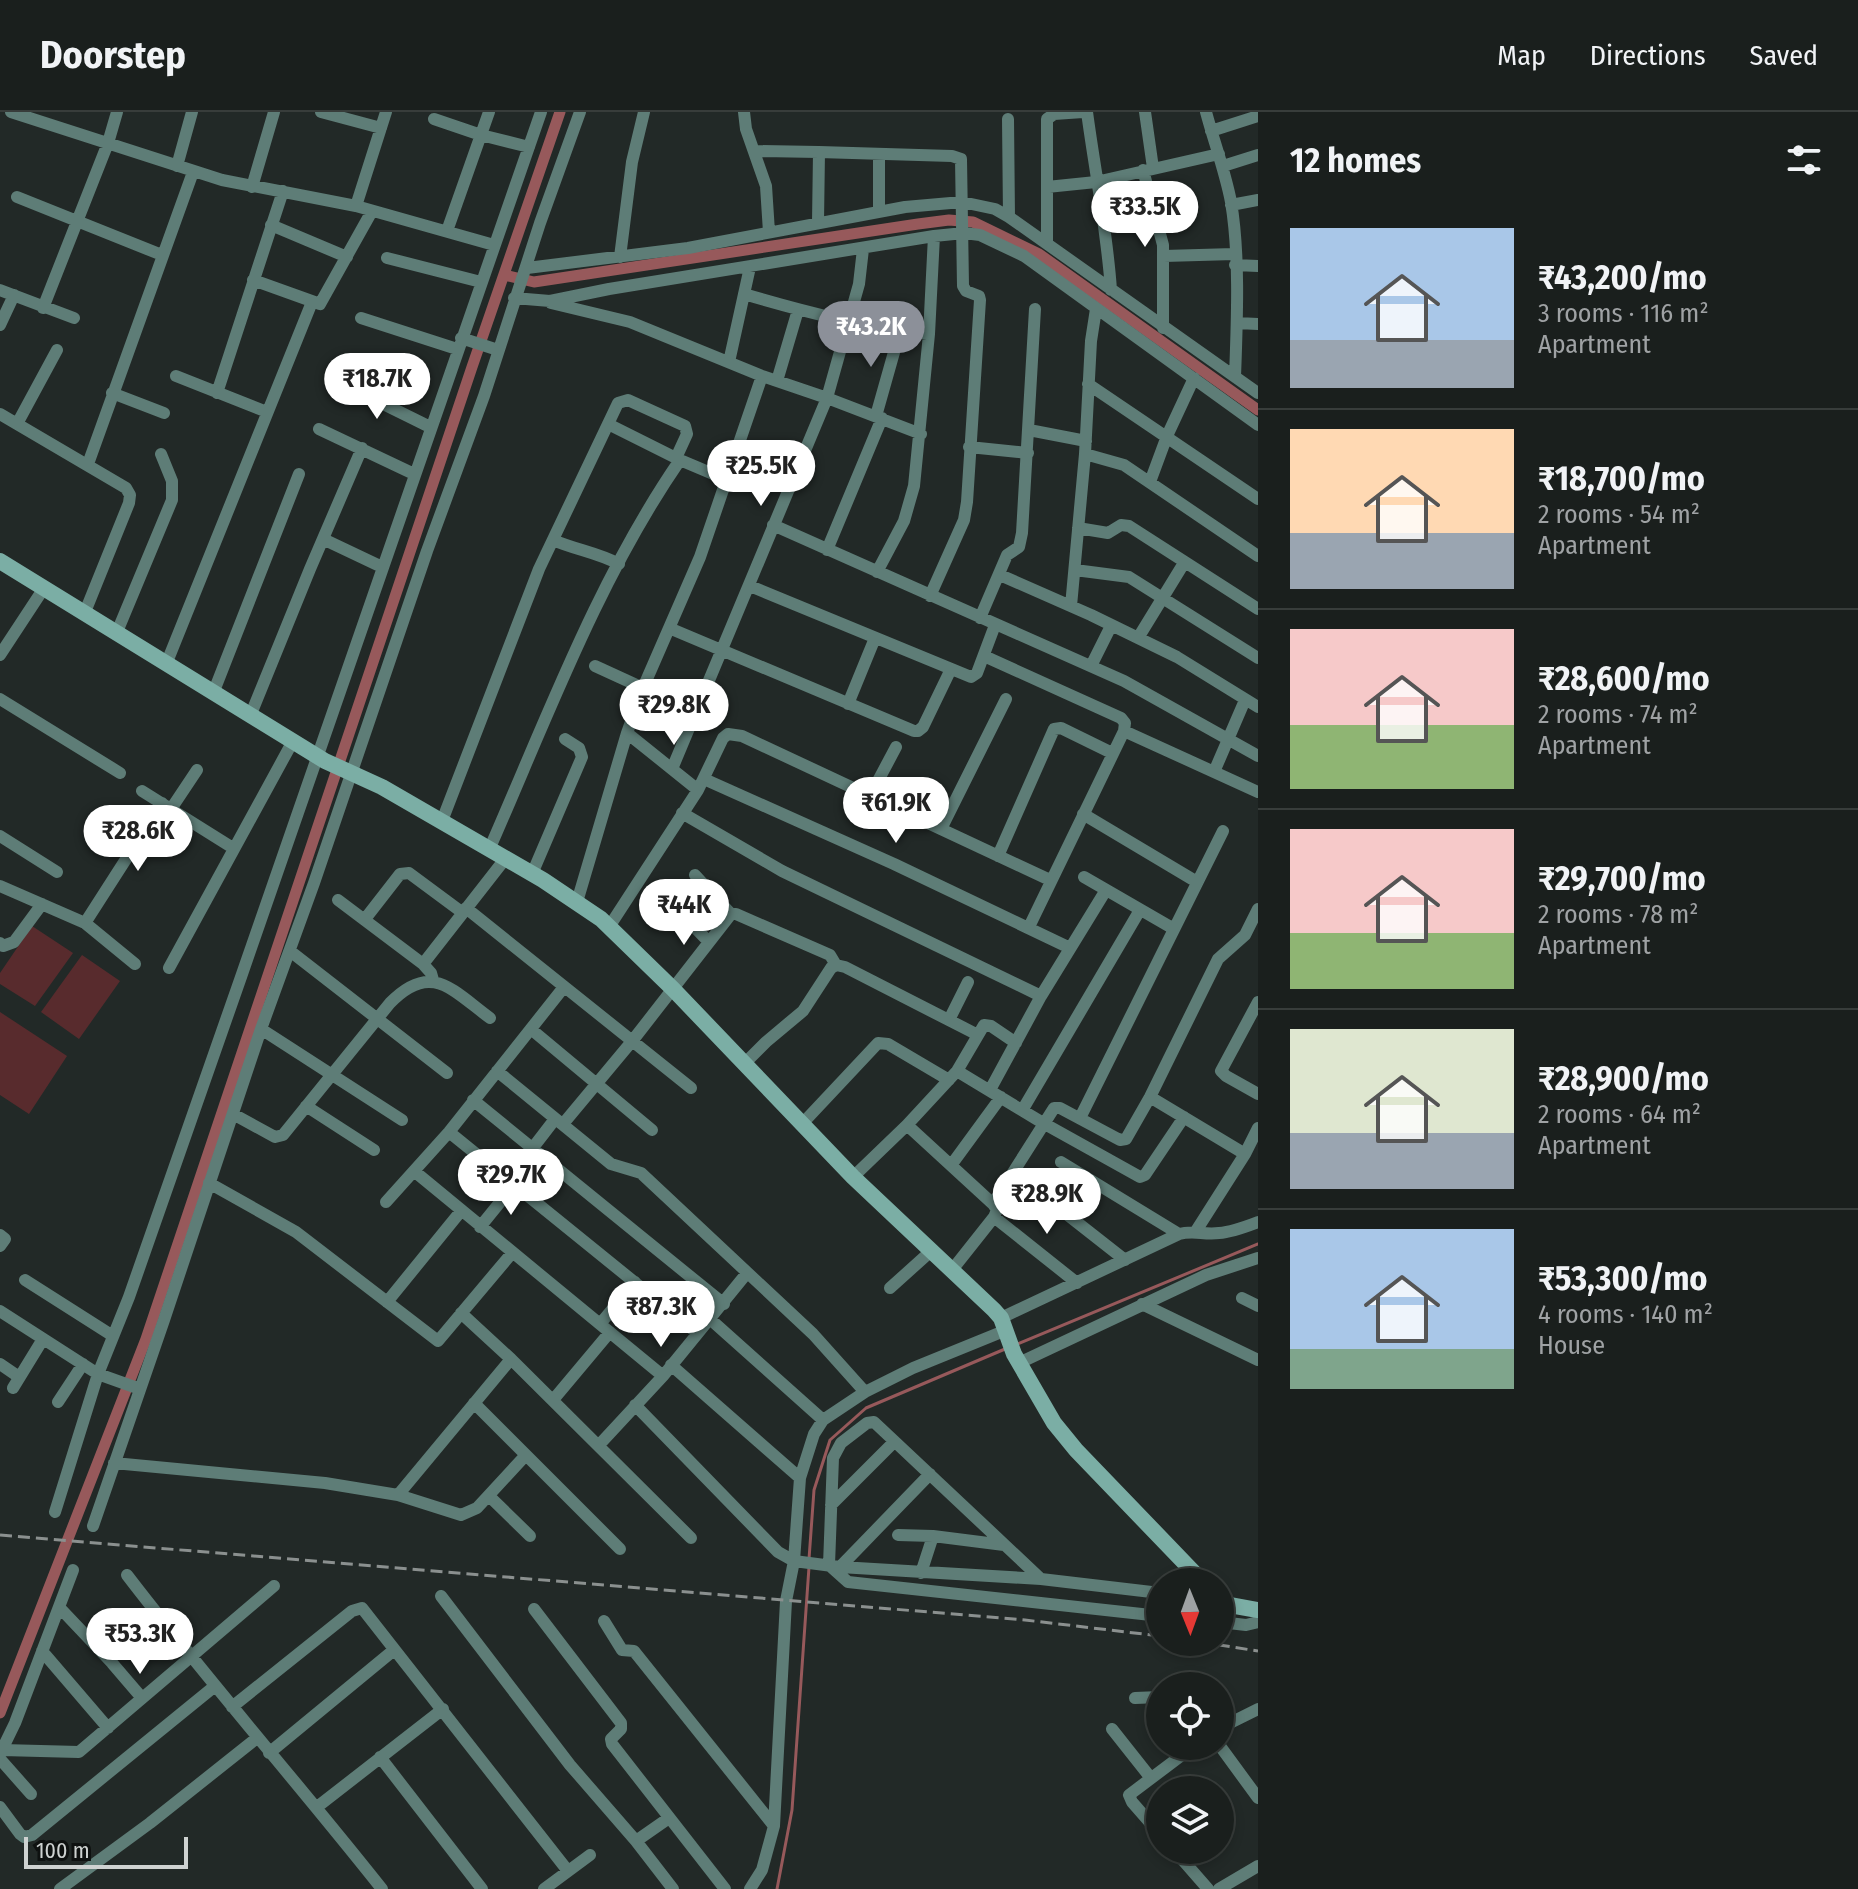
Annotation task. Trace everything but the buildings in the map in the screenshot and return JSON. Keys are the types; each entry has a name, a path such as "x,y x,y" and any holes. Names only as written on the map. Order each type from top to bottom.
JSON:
{"street":[{"path":"11,112 45,117 108,143 193,172 252,187 356,206 494,245"},
{"path":"43,308 108,143 117,112"},
{"path":"177,166 192,112"},
{"path":"252,187 274,112"},
{"path":"321,112 381,128"},
{"path":"356,206 386,112"},
{"path":"447,231 489,112"},
{"path":"55,1512 103,1376 113,1336 321,758 382,567 541,112"},
{"path":"93,1526 135,1387 290,951 348,771 494,348 580,112"},
{"path":"620,257 632,162 644,112"},
{"path":"744,112 746,129 766,186 769,232"},
{"path":"1047,242 1047,119 1054,114 1085,112 1107,233 1111,290"},
{"path":"1145,112 1148,169 1164,256 1163,328"},
{"path":"1206,112 1231,205 1237,323 1235,377"},
{"path":"1211,131 1258,116"},
{"path":"434,119 529,147"},
{"path":"1008,119 1009,217"},
{"path":"754,151 959,156 962,164 964,289 976,294 980,300 964,520 930,596"},
{"path":"818,222 819,152"},
{"path":"879,154 879,211"},
{"path":"1047,187 1096,182 1148,169 1258,155"},
{"path":"88,464 193,172"},
{"path":"217,393 283,191"},
{"path":"17,197 162,255"},
{"path":"1231,205 1258,200"},
{"path":"539,301 934,236 963,218 995,209 1047,242 1163,328 1258,393"},
{"path":"253,280 312,302 323,302 372,211"},
{"path":"520,283 620,257 879,211 963,218 1024,256 1258,425"},
{"path":"271,225 347,257"},
{"path":"877,572 908,510 921,434 934,236"},
{"path":"672,769 827,398 859,284 863,249"},
{"path":"1164,256 1235,259 1258,266"},
{"path":"387,258 481,282"},
{"path":"729,362 750,267"},
{"path":"520,283 539,301 630,322 762,376 921,434"},
{"path":"0,290 74,318"},
{"path":"744,294 798,310 929,334"},
{"path":"0,325 14,295"},
{"path":"167,662 312,302"},
{"path":"980,618 1007,555 1021,542 1035,309"},
{"path":"1071,606 1096,309"},
{"path":"777,381 798,310"},
{"path":"361,318 459,344 475,342 494,348"},
{"path":"1237,323 1258,324"},
{"path":"827,550 879,417 900,331"},
{"path":"17,424 57,350"},
{"path":"176,376 267,412"},
{"path":"577,902 627,733 643,688 700,557 762,376"},
{"path":"1150,482 1194,378"},
{"path":"339,382 430,427"},
{"path":"1088,384 1258,499"},
{"path":"112,393 164,413"},
{"path":"442,821 539,569 618,403 628,400 685,426 687,434 678,459 590,618 489,850"},
{"path":"0,414 88,464 126,488 130,495 85,612"},
{"path":"608,424 725,479"},
{"path":"319,429 414,474"},
{"path":"1029,430 1085,448 1124,465 1258,556"},
{"path":"969,447 1028,453"},
{"path":"251,714 362,448"},
{"path":"117,632 172,500 172,481 161,454"},
{"path":"214,691 299,474"},
{"path":"773,525 1150,694 1258,756"},
{"path":"1078,528 1108,533 1121,525 1129,526 1258,609"},
{"path":"323,539 382,567"},
{"path":"553,540 572,548 591,550 619,564"},
{"path":"0,561 321,758 442,821 532,874 577,902 609,927 745,1063 801,1125 952,1270 1003,1328 1054,1423 1190,1568"},
{"path":"1138,638 1184,563"},
{"path":"1075,570 1129,577 1256,652"},
{"path":"1000,575 1138,638 1190,665 1258,707"},
{"path":"750,586 967,676 975,676 995,625"},
{"path":"0,655 44,588"},
{"path":"1091,666 1111,626"},
{"path":"669,628 918,731 923,727 951,669"},
{"path":"848,704 875,638"},
{"path":"984,656 1121,718 1125,723 1124,731 1029,927"},
{"path":"595,666 643,688"},
{"path":"0,699 120,773"},
{"path":"941,829 1006,699"},
{"path":"1214,772 1245,700"},
{"path":"998,856 1056,727 1112,753"},
{"path":"1124,731 1258,792"},
{"path":"627,733 672,769 701,785 1029,927 1070,948"},
{"path":"609,927 701,785 723,738 734,734 1050,880"},
{"path":"532,874 582,757 579,748 565,739"},
{"path":"169,968 293,741"},
{"path":"870,796 896,747"},
{"path":"85,923 167,806 197,770"},
{"path":"142,791 233,848"},
{"path":"682,813 782,871 1041,996"},
{"path":"1083,814 1197,882"},
{"path":"1080,1118 1223,831"},
{"path":"0,836 57,872"},
{"path":"423,964 505,859"},
{"path":"365,919 400,874 409,873 465,910 691,1088"},
{"path":"695,875 731,914 830,955 836,965"},
{"path":"1084,877 1174,929"},
{"path":"0,886 85,923 135,964"},
{"path":"952,1164 995,1093 1016,1043 1041,996 1106,890"},
{"path":"338,900 423,964 433,980"},
{"path":"0,943 3,946 14,942 42,904"},
{"path":"673,905 709,942"},
{"path":"952,1270 994,1210 1051,1110 1057,1107 1123,1140 1150,1097 1218,959 1245,935 1258,909"},
{"path":"1023,1109 1140,910"},
{"path":"480,1227 531,1148 597,1083 731,914"},
{"path":"290,951 447,1073"},
{"path":"745,1063 803,1011 836,965 978,1035"},
{"path":"233,1114 279,1138 403,990 423,981 440,982 490,1018"},
{"path":"949,1020 968,982"},
{"path":"386,1202 449,1132 564,987"},
{"path":"1258,1002 1221,1071 1258,1094"},
{"path":"853,1177 953,1075 984,1025 1016,1043"},
{"path":"261,1029 402,1120"},
{"path":"532,1030 652,1130"},
{"path":"801,1125 878,1043 888,1044 995,1093 1140,1177 1145,1175 1184,1117"},
{"path":"497,1071 611,1164 641,1173 813,1334 865,1392"},
{"path":"1150,1097 1245,1154"},
{"path":"473,1100 724,1304"},
{"path":"306,1106 374,1150"},
{"path":"907,1125 952,1164 994,1210 1077,1283"},
{"path":"1196,1231 1258,1128"},
{"path":"449,1132 696,1332"},
{"path":"1061,1162 1179,1234"},
{"path":"414,1171 605,1328 667,1370 800,1478"},
{"path":"209,1183 296,1232 438,1341 512,1253"},
{"path":"1032,1187 1125,1260"},
{"path":"387,1302 461,1211"},
{"path":"750,1889 762,1870 774,1826 786,1601 798,1561 800,1478 814,1434 823,1420 865,1392 1003,1328 1077,1283 1179,1234 1196,1231 1217,1234 1258,1222"},
{"path":"0,1235 5,1239 0,1246"},
{"path":"890,1288 930,1252"},
{"path":"1017,1359 1206,1275 1258,1258"},
{"path":"599,1445 724,1304 747,1273"},
{"path":"25,1280 113,1336"},
{"path":"553,1400 635,1282"},
{"path":"1242,1298 1258,1306"},
{"path":"1142,1304 1258,1360"},
{"path":"0,1311 103,1376 135,1387"},
{"path":"461,1313 691,1538"},
{"path":"710,1319 823,1420"},
{"path":"0,1364 16,1383 43,1339"},
{"path":"398,1495 511,1359"},
{"path":"58,1402 83,1364"},
{"path":"474,1403 620,1549"},
{"path":"635,1405 778,1552 798,1561 921,1573 1089,1583 1146,1591"},
{"path":"1041,1579 877,1424 871,1422 841,1443 833,1458 830,1565 852,1585 1146,1614"},
{"path":"831,1505 894,1442"},
{"path":"114,1463 325,1483 398,1495 461,1515 477,1508 525,1456"},
{"path":"830,1565 930,1474"},
{"path":"489,1496 530,1536"},
{"path":"898,1535 1004,1545"},
{"path":"921,1573 933,1536"},
{"path":"1,1754 73,1570"},
{"path":"127,1575 191,1659 382,1889"},
{"path":"1079,1607 1089,1583"},
{"path":"1,1754 79,1752 274,1586"},
{"path":"441,1596 570,1765 673,1889"},
{"path":"1234,1605 1258,1610"},
{"path":"59,1607 142,1698"},
{"path":"232,1707 357,1608 365,1610 568,1871"},
{"path":"534,1609 621,1723 621,1729 611,1739 612,1744 725,1889"},
{"path":"604,1621 622,1650 634,1651 774,1826"},
{"path":"1234,1624 1258,1622"},
{"path":"269,1753 394,1650"},
{"path":"42,1651 108,1728"},
{"path":"0,1807 20,1834 24,1837 32,1835 215,1686"},
{"path":"1135,1698 1146,1698"},
{"path":"317,1807 443,1709"},
{"path":"1234,1721 1258,1709"},
{"path":"1112,1729 1149,1776"},
{"path":"60,1889 257,1738"},
{"path":"1,1754 31,1794"},
{"path":"380,1757 482,1889"},
{"path":"1151,1776 1174,1760"},
{"path":"1230,1760 1258,1798"},
{"path":"1146,1780 1129,1795 1146,1818"},
{"path":"636,1841 669,1818"},
{"path":"544,1889 590,1855"},
{"path":"1186,1864 1208,1889"},
{"path":"1219,1889 1258,1866"}],"shaded area":[{"path":"32,926 73,953 35,1006 0,984 0,973"},
{"path":"82,955 120,981 79,1039 41,1012"},
{"path":"0,1012 67,1056 29,1114 0,1095"}],"waterway":[{"path":"0,1713 146,1339 560,112"},
{"path":"504,275 534,282 918,224 949,220 973,222 1039,254 1258,410"},
{"path":"1015,1345 1258,1244"},
{"path":"809,1559 814,1490 830,1440 866,1408 1005,1349"},
{"path":"777,1889 792,1810 809,1567"}],"railway":[{"path":"0,1535 1025,1620 1146,1634"},
{"path":"1234,1647 1258,1651"}]}
